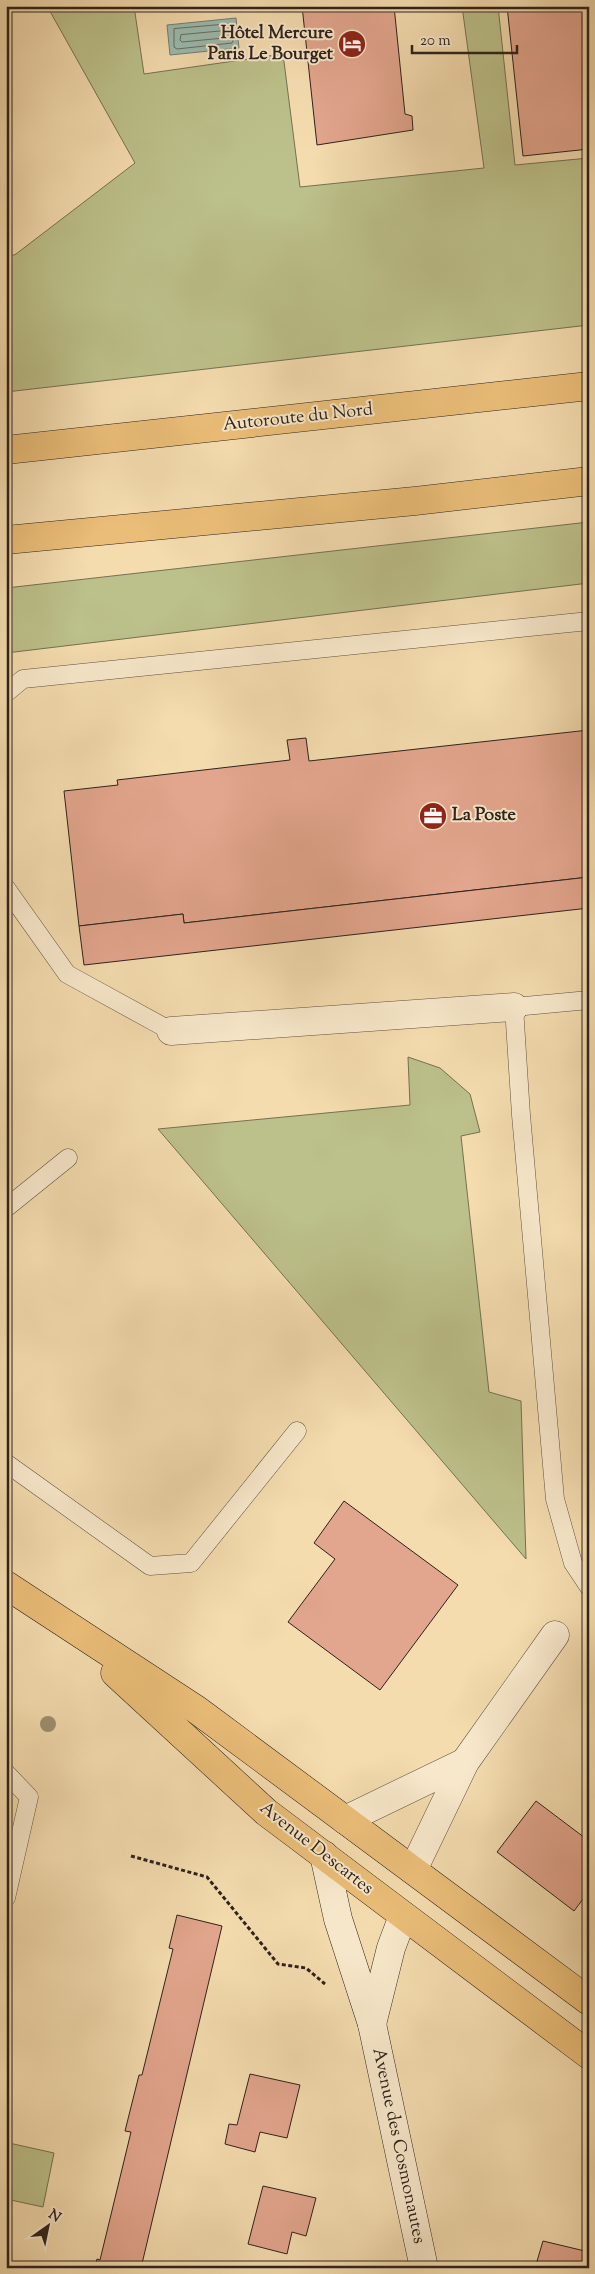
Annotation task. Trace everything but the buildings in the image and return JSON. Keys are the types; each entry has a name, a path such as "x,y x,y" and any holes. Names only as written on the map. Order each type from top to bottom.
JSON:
{"main road":[{"name":"Autoroute du Nord","path":"6,450 589,386"},
{"path":"6,540 405,502 589,481"},
{"name":"Avenue Descartes","path":"6,1585 197,1710 589,2001"},
{"name":"Avenue Descartes","path":"61,1622 266,1812 589,2055"},
{"path":"324,1855 345,1820"},
{"path":"403,1916 413,1870"}],"street":[{"path":"171,1031 514,1007"},
{"path":"413,1870 465,1762 554,1635"},
{"path":"345,1820 465,1762"},
{"name":"Avenue des Cosmonautes","path":"324,1855 338,1919 372,2024 424,2268"},
{"name":"Avenue des Cosmonautes","path":"372,2024 391,1948 403,1916"}],"lane":[{"path":"6,693 23,679 589,621"},
{"path":"6,888 67,974 171,1031"},
{"path":"589,1000 514,1007 520,1115 555,1499 573,1563 589,1587"},
{"path":"6,1208 68,1158"},
{"path":"6,1463 150,1566 191,1563 297,1431"},
{"path":"6,1773 29,1798 6,1898"}],"path":[{"path":"131,1856 207,1877 278,1964 306,1968 328,1987"}],"green space":[{"path":"47,6 134,6 144,74 283,54 300,187 484,168 462,6 498,6 515,165 589,158 589,325 6,392 6,258 16,254 135,163"},
{"path":"589,522 589,583 6,653 6,588"},
{"path":"408,1057 440,1068 470,1094 480,1132 461,1136 489,1392 521,1401 526,1559 158,1129 410,1105"},
{"path":"9,2143 54,2153 43,2207 6,2199 6,2154"}],"water":[{"path":"236,18 239,48 170,55 167,25"}],"place":[{"name":"Hôtel Mercure Paris Le Bourget","path":"352,44"},
{"name":"La Poste","path":"433,816"}]}
